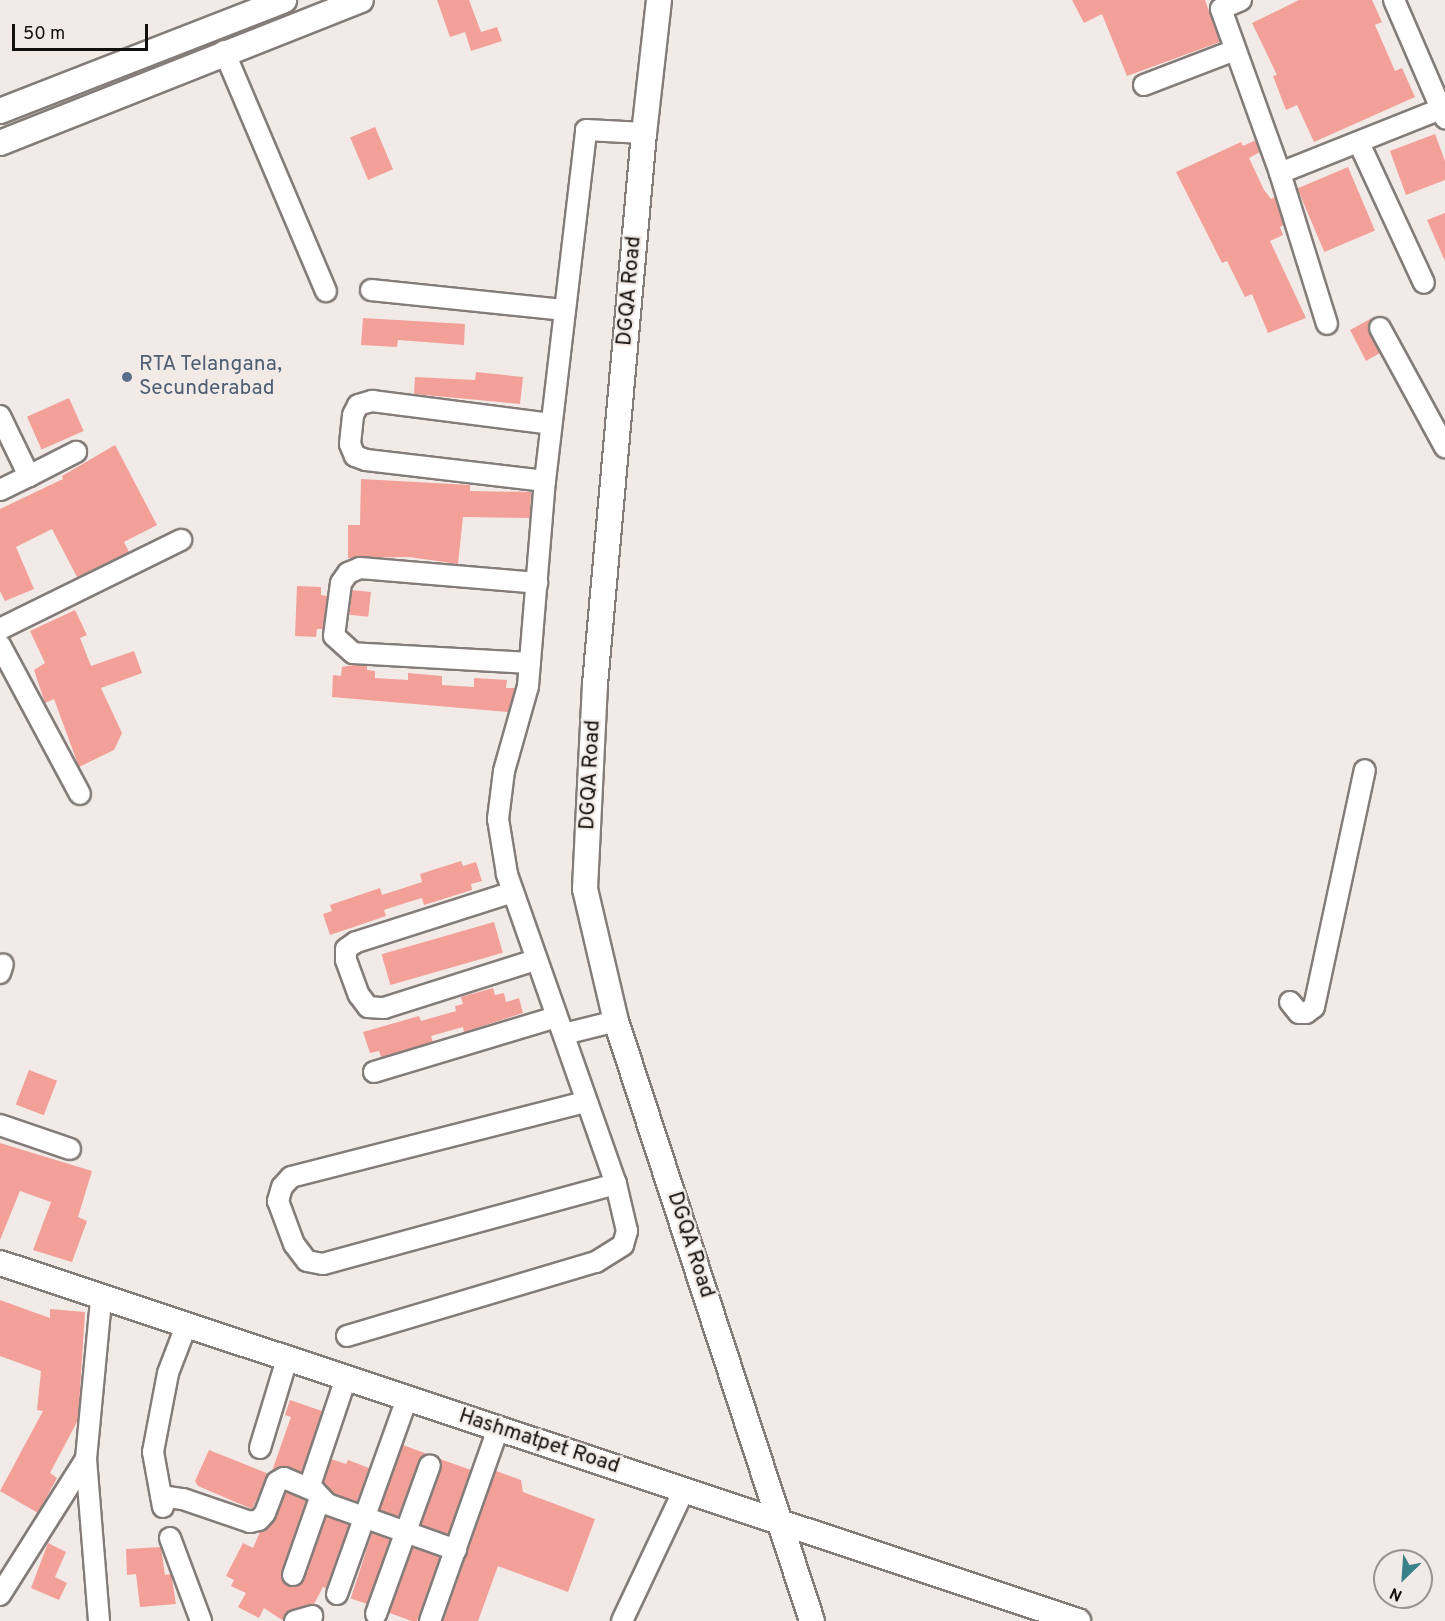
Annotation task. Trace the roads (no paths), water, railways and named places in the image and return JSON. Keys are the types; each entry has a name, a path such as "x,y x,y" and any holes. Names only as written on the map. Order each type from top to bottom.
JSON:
{"main road":[{"path":"0,111 284,0"},
{"path":"0,143 224,51 361,0"},
{"name":"DGQA Road","path":"659,0 644,133 595,684 585,889 616,1022 782,1523 812,1621"},
{"name":"Hashmatpet Road","path":"0,1263 101,1299 1078,1621"}],"street":[{"path":"1241,0 1219,5 1280,173 1327,324"},
{"path":"1280,173 1443,114 1394,0"},
{"path":"1144,85 1235,50"},
{"path":"224,51 326,291"},
{"path":"347,1336 611,1255 623,1245 627,1232 615,1184 535,960 513,891 498,832 500,794 525,705 551,424 586,130 644,133"},
{"path":"1359,143 1424,283"},
{"path":"371,290 565,310"},
{"path":"1380,328 1445,447"},
{"path":"545,481 366,460 355,456 350,444 353,415 358,405 372,401 551,424"},
{"path":"0,416 30,476"},
{"path":"0,490 76,452"},
{"path":"0,630 181,540"},
{"path":"530,663 353,653 334,636 341,583 348,573 360,568 537,583"},
{"path":"0,645 80,794"},
{"path":"1290,1002 1299,1013 1306,1013 1314,1007 1365,770"},
{"path":"513,891 356,942 346,949 346,960 359,995 368,1007 384,1008 535,960"},
{"path":"374,1072 560,1025 616,1022"},
{"path":"585,1102 291,1177 282,1187 278,1201 294,1244 307,1261 323,1264 615,1184"},
{"path":"0,1125 70,1149"},
{"path":"99,1621 86,1459 101,1299"},
{"path":"186,1326 168,1373 153,1452 162,1501 183,1499 250,1522 259,1520 265,1513 280,1479 368,1517 456,1550"},
{"path":"260,1448 287,1359"},
{"path":"293,1575 346,1378"},
{"path":"337,1594 368,1517 407,1399"},
{"path":"430,1621 498,1429"},
{"path":"0,1595 86,1459"},
{"path":"376,1614 430,1465"},
{"path":"622,1621 684,1490"},
{"path":"170,1538 201,1621"}],"place":[{"name":"RTA Telangana, Secunderabad","path":"127,377"}]}
